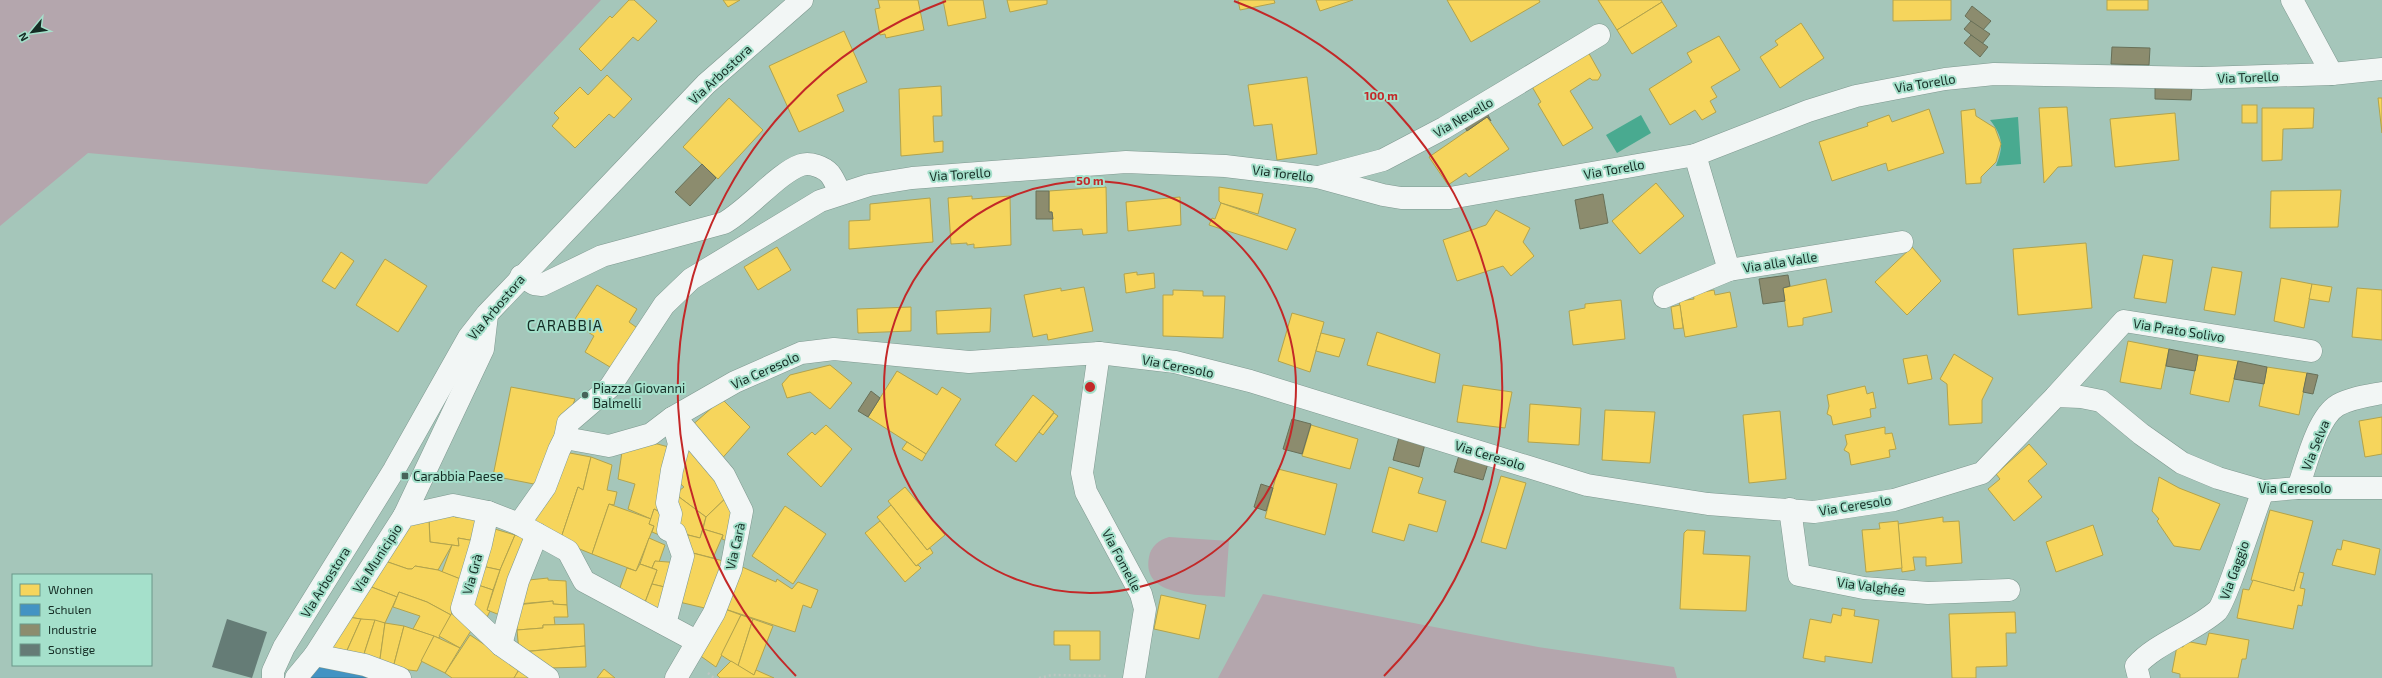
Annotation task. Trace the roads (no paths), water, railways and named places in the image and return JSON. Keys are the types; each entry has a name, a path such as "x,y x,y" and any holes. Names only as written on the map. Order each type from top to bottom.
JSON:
{"street":[{"name":"Via Arbostora","path":"273,678 273,671 284,647 401,459 469,337 487,314 521,276 600,197 706,84 802,0"},
{"path":"2292,0 2332,74"},
{"name":"Via Nevello","path":"1318,177 1383,160 1444,128 1599,35"},
{"name":"Via Torello","path":"565,438 568,423 610,387 664,305 691,279 820,201 840,193 869,185 912,178 1126,162 1225,166 1318,177 1383,195 1424,199 1450,198 1695,155 1808,111 1856,96 1945,79 1994,74 2202,78 2332,74 2382,69"},
{"name":"Via alla Valle","path":"1695,155 1729,270 1902,242"},
{"path":"521,276 534,284 542,285 602,256 724,223 738,215 788,171 802,164 818,166 829,173 840,193"},
{"path":"1664,297 1729,270"},
{"path":"404,516 483,349 487,314"},
{"name":"Via Prato Solivo","path":"2056,396 2124,321 2311,351"},
{"name":"Via Ceresolo","path":"565,438 609,446 651,434 674,417 735,382 802,353 834,349 969,362 1099,353 1175,362 1250,382 1587,484 1708,504 1814,512 1894,500 1982,473 2056,396 2081,397 2101,401 2141,434 2182,463 2218,478 2263,491 2298,488 2382,488"},
{"name":"Via Fomelle","path":"1099,353 1082,472 1086,492 1141,594 1145,609 1134,678"},
{"name":"Via Selva","path":"2298,488 2323,419 2336,406 2353,398 2382,393"},
{"path":"665,624 677,585 683,556 676,533 668,530 671,514 667,503 672,470 680,444 674,417"},
{"name":"Via Carà","path":"674,417 724,475 742,511 731,569 714,613 696,641 676,678"},
{"path":"548,678 501,645 518,582 528,529 565,438"},
{"name":"Via Gaggio","path":"2139,678 2136,666 2143,658 2198,627 2219,610 2263,491"},
{"name":"Via Municipio","path":"296,678 315,655 404,516 453,505 488,512 528,529 568,550 584,581 696,641"},
{"name":"Via Valghée","path":"1790,509 1799,575 1864,588 1928,593 2009,590"},
{"name":"Via Grà","path":"488,512 481,544 462,608 501,645"},
{"path":"315,655 365,665 400,678"}],"place":[{"name":"Piazza Giovanni Balmelli","path":"585,395"},
{"name":"Carabbia Paese","path":"405,476"}],"district":[{"name":"CARABBIA","path":"565,326"}]}
